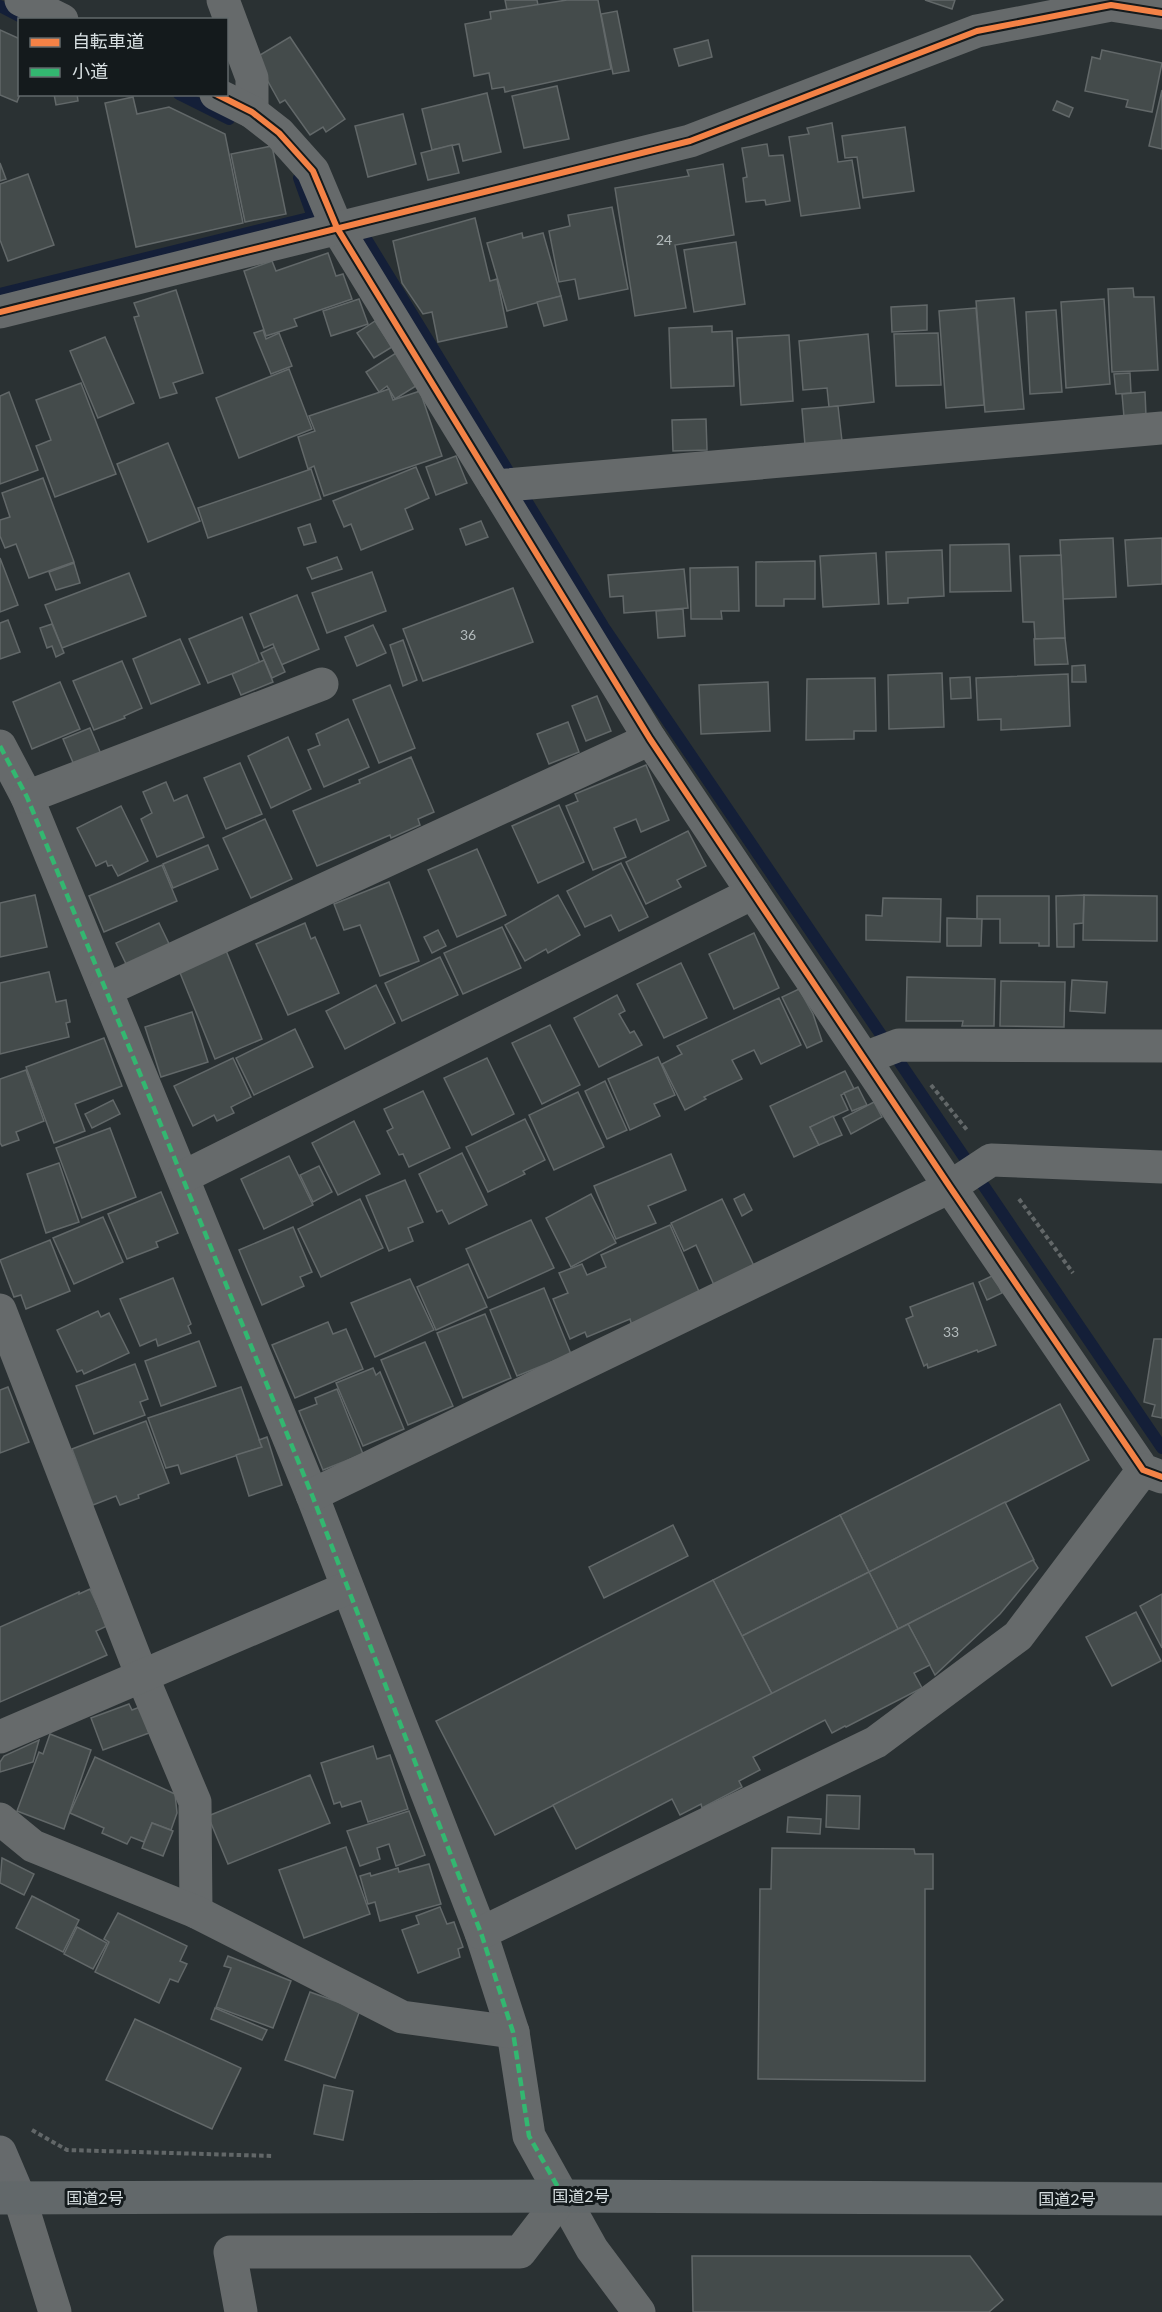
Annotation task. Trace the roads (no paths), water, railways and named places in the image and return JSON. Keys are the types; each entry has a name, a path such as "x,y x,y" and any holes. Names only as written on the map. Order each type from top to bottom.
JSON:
{"highway":[{"name":"国道2号","path":"10,2198 563,2196 1162,2199"}],"main road":[{"path":"0,2152 10,2198"}],"street":[{"path":"21,0 58,18"},
{"path":"223,0 252,78 252,112"},
{"path":"0,312 690,141 977,31 1054,7 1111,5 1162,13"},
{"path":"220,96 252,112 279,133 314,171 337,228 650,739 950,1187 1152,1473 1018,1636 876,1742 481,1933"},
{"path":"495,486 1162,428"},
{"path":"27,797 322,684"},
{"path":"106,990 650,739"},
{"path":"0,746 27,797 183,1177 312,1496 481,1933 513,2032 529,2136 592,2249 639,2312"},
{"path":"183,1177 753,893"},
{"path":"865,1058 899,1045 1162,1046"},
{"path":"312,1496 950,1187 991,1160 1162,1167"},
{"path":"0,1310 142,1676 195,1802 196,1912"},
{"path":"0,1737 347,1588"},
{"path":"0,1819 33,1846 196,1912 402,2017 513,2032"},
{"path":"241,2312 230,2252 519,2252 563,2196"},
{"path":"10,2198 56,2312"}],"waterway":[{"path":"0,6 23,18"},
{"path":"183,96 229,119"},
{"path":"0,294 313,217 299,178"},
{"path":"366,239 603,626 1162,1448"}]}
